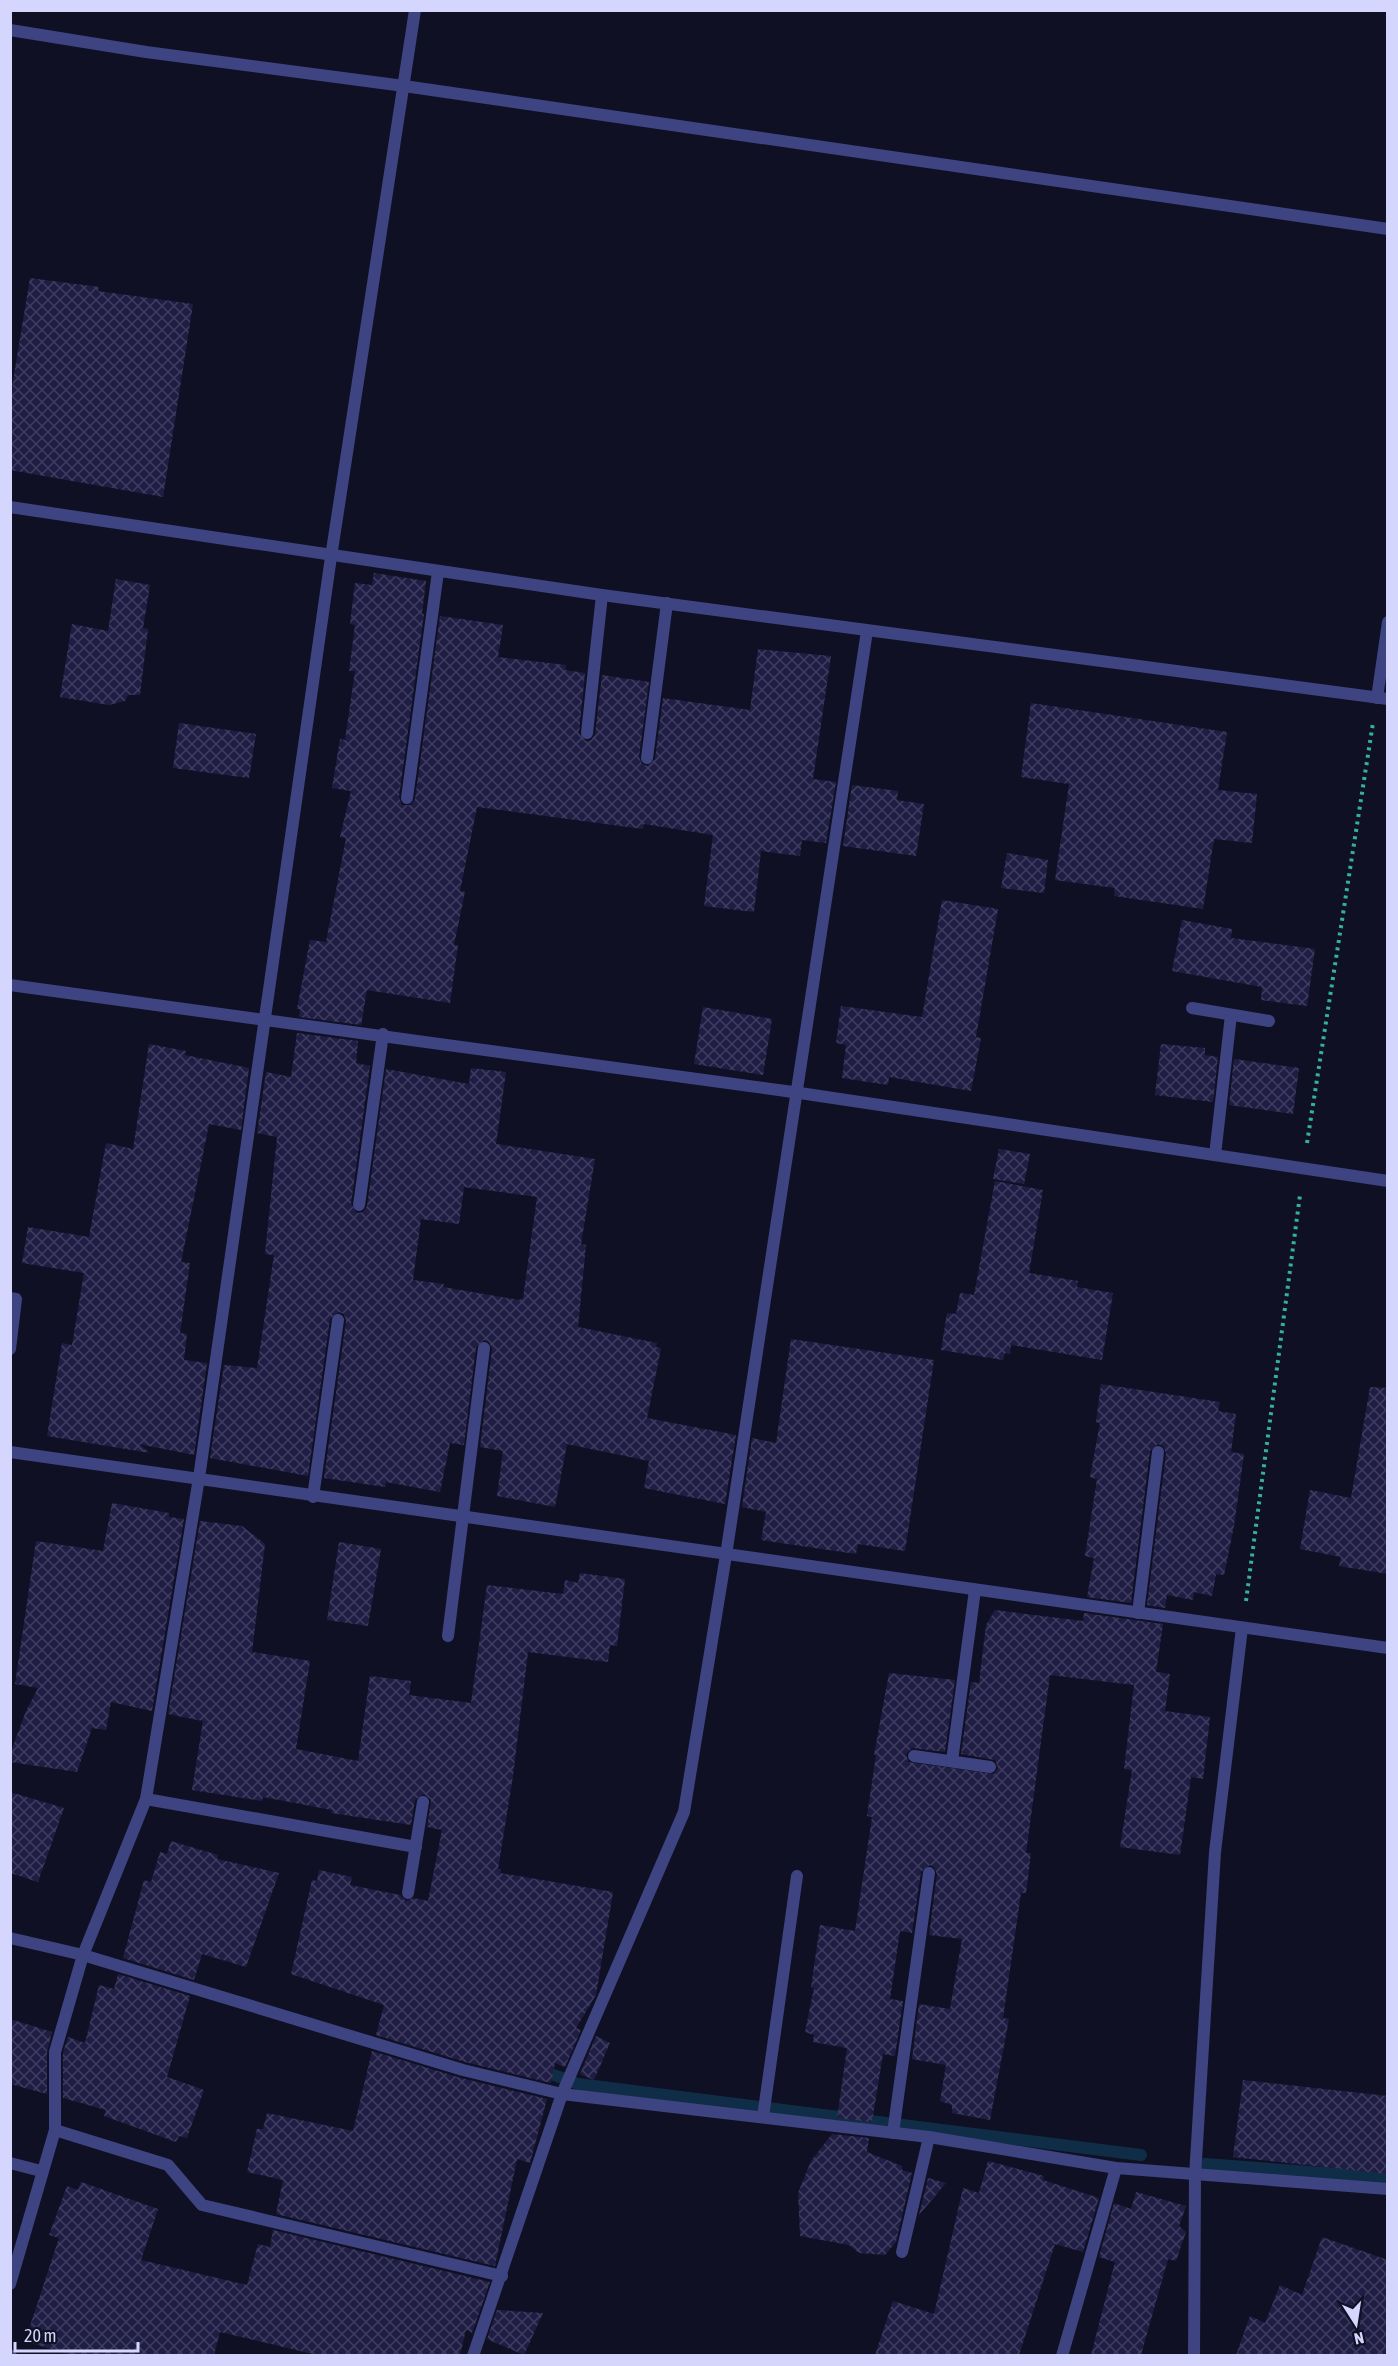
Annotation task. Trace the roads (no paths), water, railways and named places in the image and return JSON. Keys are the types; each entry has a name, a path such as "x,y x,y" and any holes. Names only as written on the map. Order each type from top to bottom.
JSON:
{"street":[{"path":"10,2284 41,2171 55,2130 55,2052 83,1954 146,1798 199,1478 331,557 414,10"},
{"path":"10,30 146,52 404,87 1388,230"},
{"path":"10,507 331,557 602,595 1382,699 1388,622"},
{"path":"407,798 438,572"},
{"path":"587,733 602,595"},
{"path":"647,758 667,603"},
{"path":"473,2355 502,2276 563,2092 684,1812 726,1555 867,631"},
{"path":"10,985 265,1023 383,1035 796,1092 1388,1181"},
{"path":"1192,1008 1269,1021"},
{"path":"1215,1155 1231,1015"},
{"path":"359,1205 383,1035"},
{"path":"10,1298 16,1299 10,1349"},
{"path":"313,1497 338,1320"},
{"path":"448,1636 461,1516 484,1348"},
{"path":"10,1452 199,1478 313,1497 1388,1648"},
{"path":"1138,1613 1158,1452"},
{"path":"952,1761 975,1590"},
{"path":"1194,2355 1195,2176 1215,1852 1242,1628"},
{"path":"914,1756 990,1767"},
{"path":"146,1798 416,1847"},
{"path":"408,1893 423,1802"},
{"path":"893,2132 929,1873"},
{"path":"764,2116 797,1876"},
{"path":"10,1938 83,1954 463,2070 563,2092 893,2132 1116,2168 1195,2176 1388,2189"},
{"path":"55,2130 168,2165 202,2205 502,2276"},
{"path":"902,2252 929,2138"},
{"path":"10,2163 41,2171"},
{"path":"1062,2355 1116,2168"}],"waterway":[{"path":"538,2069 578,2084 1141,2155"},
{"path":"1205,2164 1388,2178"}]}
